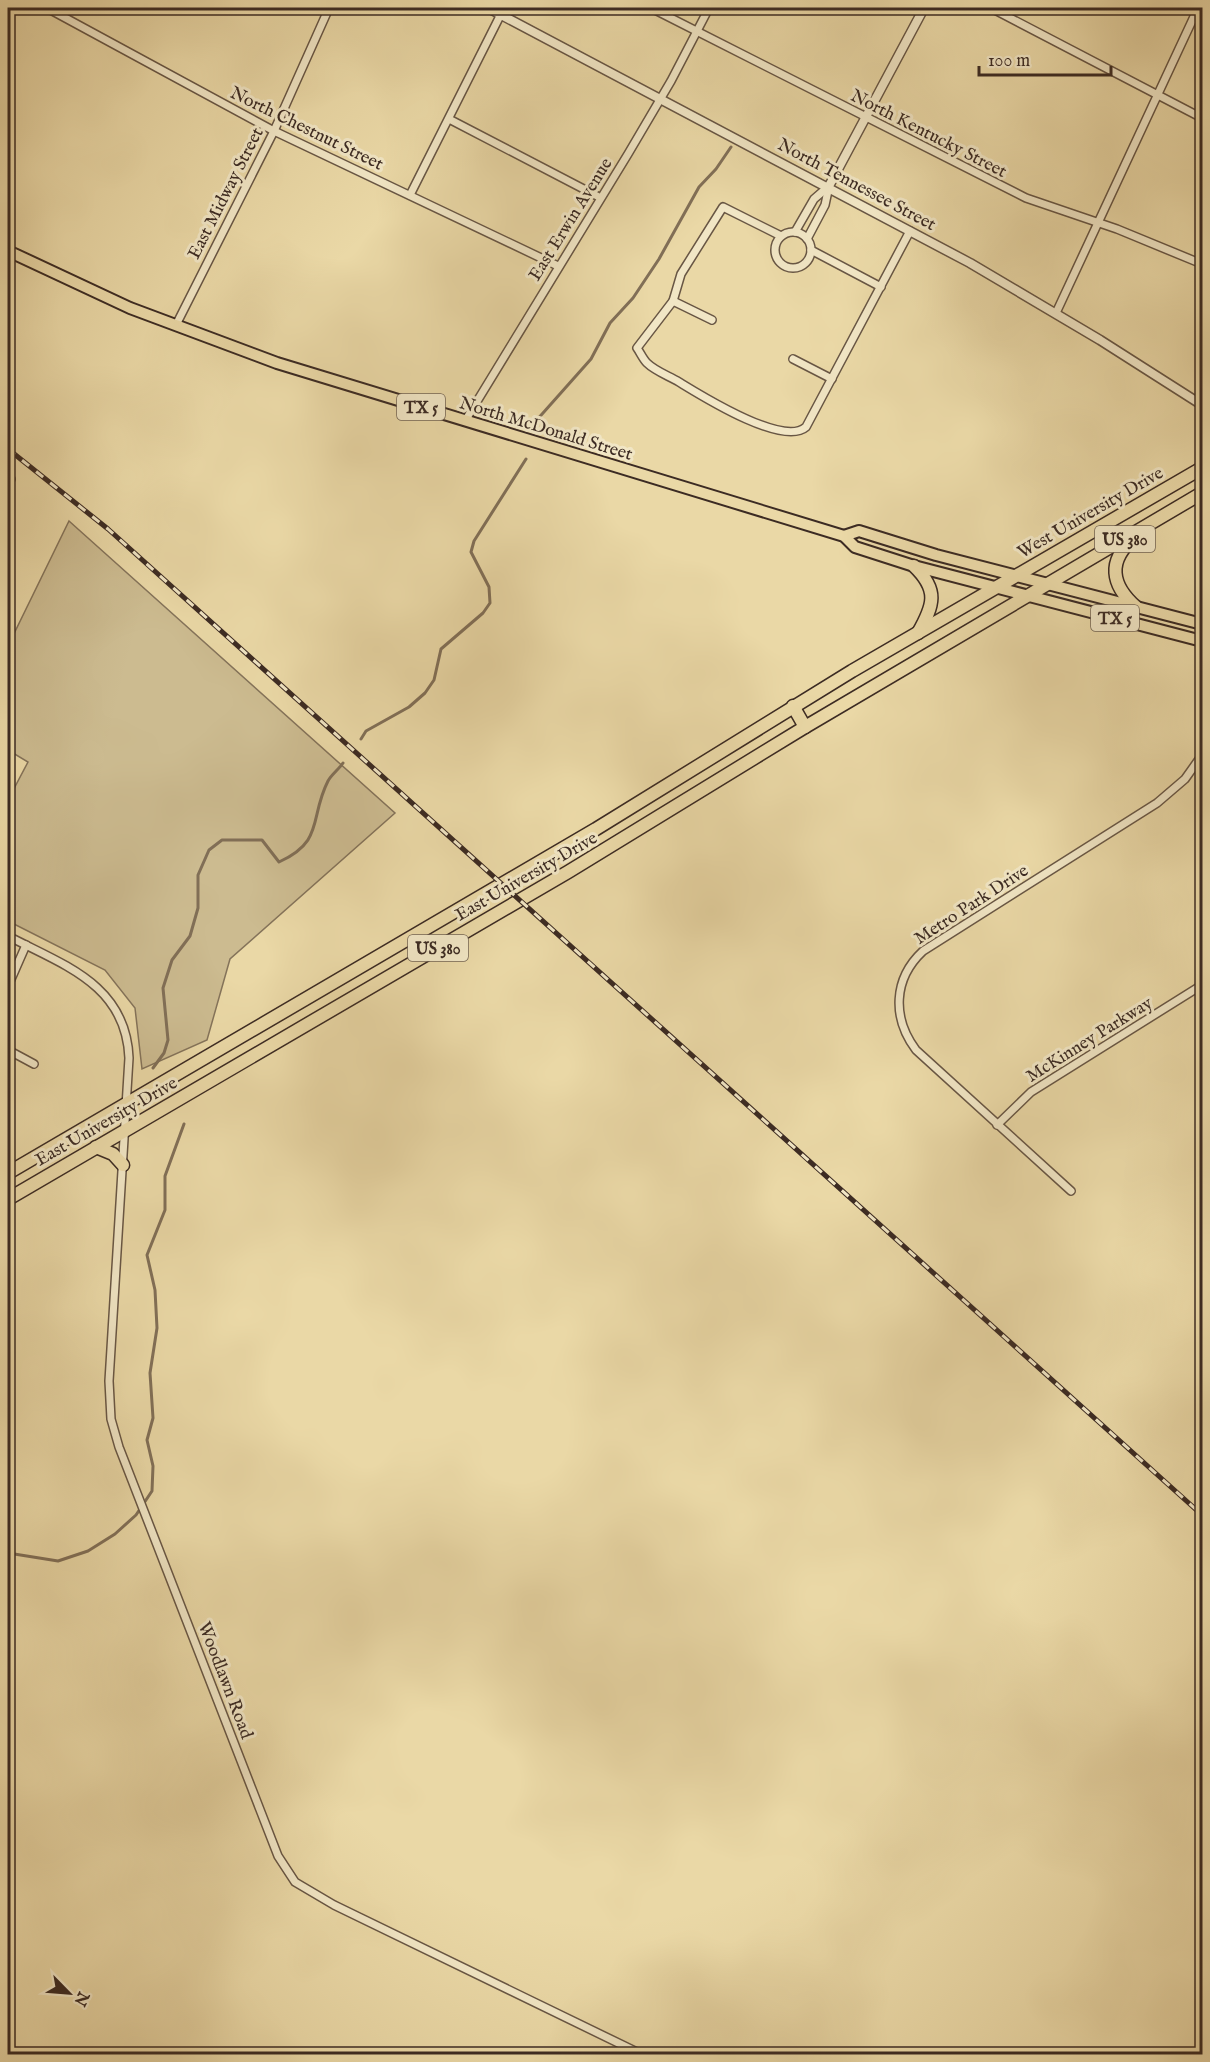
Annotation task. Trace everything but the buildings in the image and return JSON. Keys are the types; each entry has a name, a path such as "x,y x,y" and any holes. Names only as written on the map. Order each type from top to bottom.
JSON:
{"highway":[{"name":"West University Drive","path":"996,588 1203,468"},
{"name":"US 380","path":"1028,596 1203,493"},
{"path":"1136,607 1119,589 1116,578 1117,564 1124,548 1153,522"},
{"path":"914,566 926,578 932,599 930,611 918,634"},
{"name":"East University Drive","path":"8,1173 596,829 793,706 996,588"},
{"name":"East University Drive","path":"8,1199 632,834 805,726 1028,596"},
{"path":"793,706 805,726"},
{"path":"296,1004 307,1023"},
{"path":"96,1147 113,1154 123,1165"}],"main road":[{"name":"North McDonald Street","path":"8,251 111,300 313,375 844,536 855,547 914,566 1203,641"},
{"name":"North McDonald Street","path":"844,536 859,531 1017,576 1203,624"}],"street":[{"name":"North Chestnut Street","path":"47,8 274,130 558,266"},
{"name":"East Midway Street","path":"176,325 274,130 329,8"},
{"name":"North Tennessee Street","path":"488,8 502,11 829,186 1056,313 1180,388 1203,405"},
{"name":"North Kentucky Street","path":"651,8 1026,198 1098,222 1203,264"},
{"name":"East Erwin Avenue","path":"465,421 661,98 709,8"},
{"path":"807,239 825,205 829,186 924,8"},
{"path":"991,8 1203,118"},
{"path":"1056,313 1198,8"},
{"path":"410,195 502,11"},
{"path":"449,119 599,197"},
{"path":"829,186 814,199 795,232 781,236 723,207 681,274 673,301 637,348 647,364 756,423 790,432 801,432 806,427 910,231"},
{"path":"795,232 807,239 811,250 881,287"},
{"path":"781,236 775,252 785,266 802,265 811,250"},
{"path":"673,301 712,320"},
{"path":"793,358 832,379"},
{"name":"Metro Park Drive","path":"1071,1191 922,1057 910,1043 902,1026 898,1007 900,988 906,971 930,946 1157,803 1185,779 1203,755"},
{"name":"Woodlawn Road","path":"8,936 89,979 113,1005 128,1043 125,1130 110,1366 111,1419 119,1447 283,1865 302,1887 334,1905 641,2055"},
{"path":"8,986 26,945"},
{"name":"McKinney Parkway","path":"998,1125 1035,1090 1203,985"},
{"path":"8,1050 34,1064"}],"shaded area":[{"path":"69,521 395,813 230,959 207,1040 142,1069 135,1008 105,970 8,921 8,800 28,762 8,750 8,646"}],"waterway":[{"path":"535,422 591,359 610,323 633,298 659,259 699,187 716,169 731,147"},
{"path":"361,739 366,731 409,707 425,693 434,680 441,649 483,613 490,603 489,587 471,552 474,541 526,459"},
{"path":"153,1068 164,1053 168,1040 163,988 172,960 190,936 198,908 198,875 209,850 222,840 262,840 279,862 294,854 310,837 322,794 331,776 343,763"},
{"path":"8,1553 58,1561 88,1551 115,1534 136,1515 152,1491 153,1466 147,1440 153,1418 150,1373 157,1328 155,1290 147,1255 165,1210 165,1176 184,1124"}],"railway":[{"path":"8,449 108,529 1202,1515"}]}
